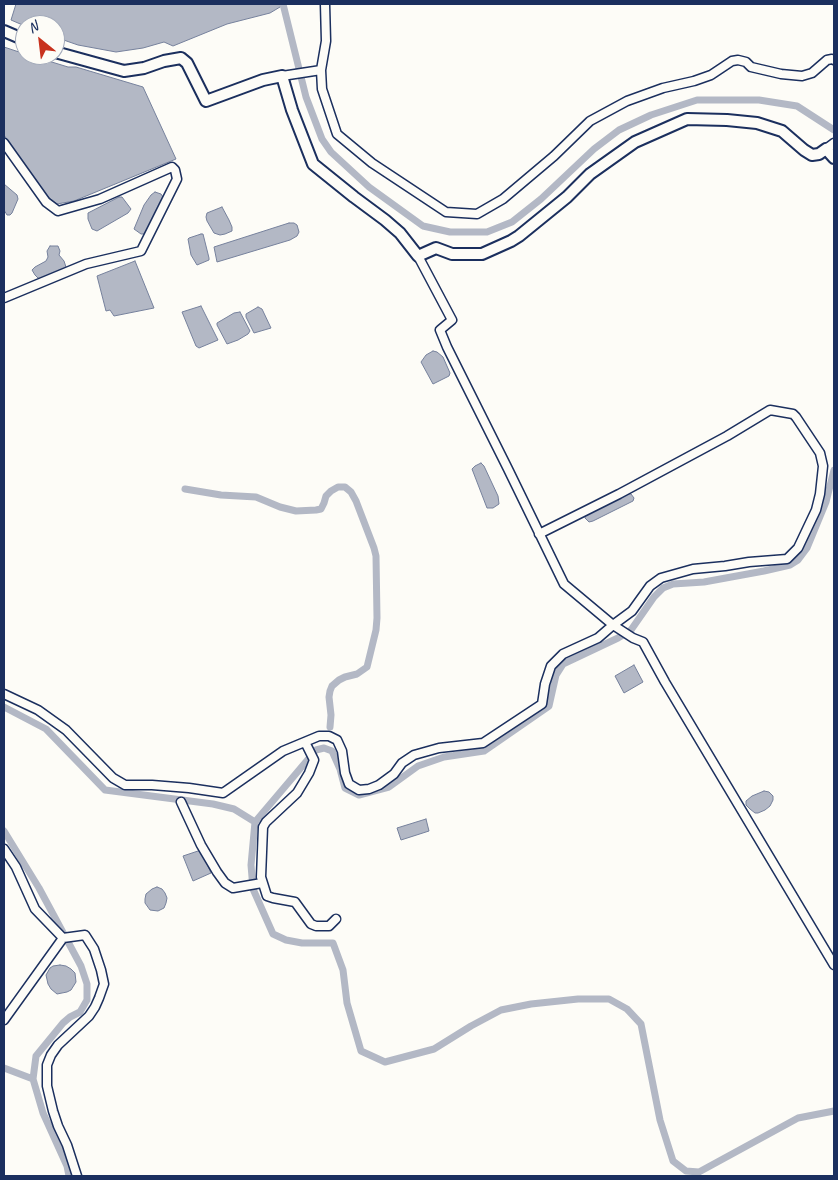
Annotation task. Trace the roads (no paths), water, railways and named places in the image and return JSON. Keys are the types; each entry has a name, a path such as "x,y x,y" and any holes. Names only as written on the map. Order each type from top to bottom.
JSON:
{"street":[{"path":"325,4 326,41 321,70 322,88 337,134 372,163 446,212 477,214 503,199 554,156 590,121 627,101 663,88 712,76 732,61 746,62 751,67 781,74 802,76 812,73 827,60 834,60"},
{"path":"65,55 124,71 182,58 187,63 206,101 263,80 321,70"},
{"path":"282,76 292,110 313,164 400,233 418,256 452,320 440,330 447,347 564,584 615,627 643,642 834,965"},
{"path":"418,256 436,248 452,254 482,254 519,236 567,197 590,174 635,142 687,119 757,123 782,131 812,155 819,154 830,146 834,158"},
{"path":"4,143 46,202 58,211 100,199 172,167 175,170 176,179 141,251 86,264 4,298"},
{"path":"4,694 38,710 66,730 113,778 125,785 189,788 223,793 283,751 319,736 329,736 337,740 342,751 345,774 349,784 359,790 369,789 379,785 394,774 402,763 414,755 439,748 483,743 542,704 545,684 551,666 563,654 598,638 615,627 632,611 650,586 661,578 693,569 787,559 798,548 816,510 823,466 820,453 796,416 770,410 727,436 540,534"},
{"path":"305,742 314,760 304,782 297,793 263,827 262,883 267,896 295,902 312,924 316,926 329,926 336,919"},
{"path":"181,802 201,844 225,883 233,888 262,883"},
{"path":"4,849 16,867 35,909 63,938"},
{"path":"4,1020 63,938 85,935 94,949 104,984 95,1007 89,1016 58,1045 51,1055 47,1066 47,1086 53,1111 77,1176"}],"waterway":[{"path":"283,4 306,97 322,139 331,152 369,187 423,226 450,232 487,232 512,222 541,199 594,149 619,130 651,115 697,100 759,100 797,106 834,130"},
{"path":"834,470 826,502 807,548 798,560 790,565 764,571 704,582 673,584 663,588 654,597 631,630 563,664 556,675 549,706 484,751 444,757 418,766 389,787 359,795 345,788 340,769 332,751 324,748 316,750 255,822 251,865 253,889 273,934 286,940 302,943 333,943 343,970 347,1003 361,1051 385,1062 434,1049 501,1010 531,1004 578,999 609,999 627,1009 641,1024 660,1120 673,1161 686,1171 699,1172 798,1118 834,1111"},
{"path":"185,489 221,495 256,497 280,507 296,511 321,509 326,496 338,487 345,487 351,492 376,556 376,630 367,667 357,674 339,680 332,686 329,697 330,727"},
{"path":"4,707 46,729 105,790 213,804 234,809 255,822"},
{"path":"4,831 39,888 81,966 87,984 87,1000 80,1012 63,1023 36,1056 33,1079"},
{"path":"4,1068 33,1079 43,1113 67,1166 69,1176"}]}
